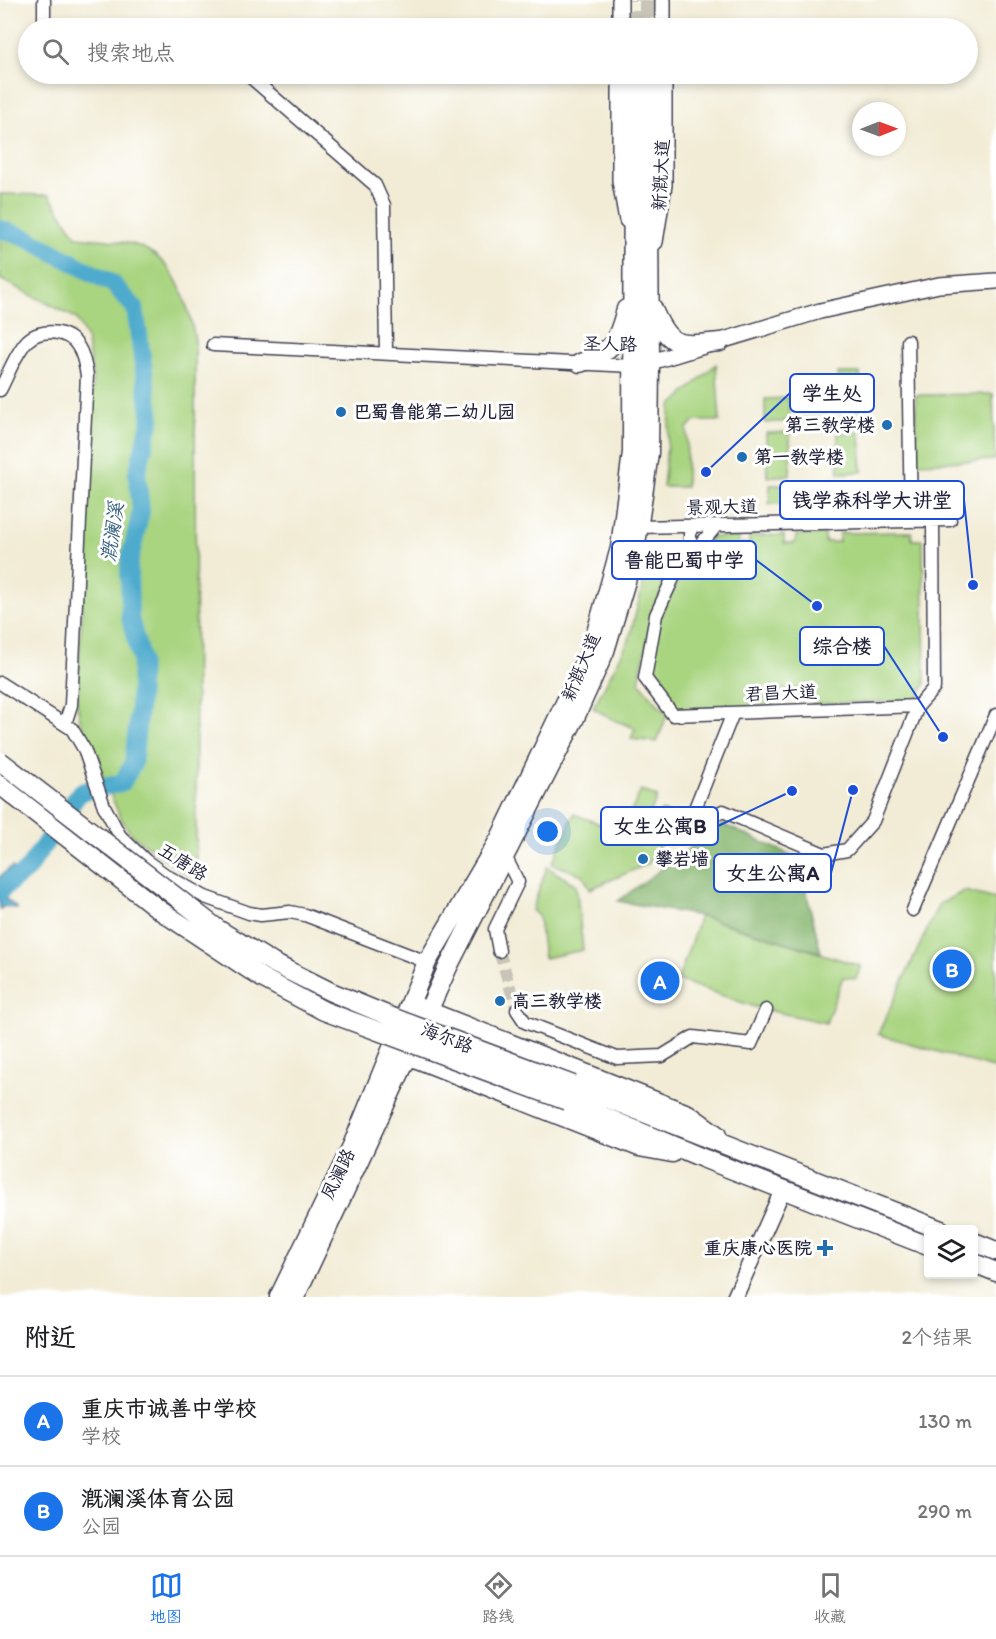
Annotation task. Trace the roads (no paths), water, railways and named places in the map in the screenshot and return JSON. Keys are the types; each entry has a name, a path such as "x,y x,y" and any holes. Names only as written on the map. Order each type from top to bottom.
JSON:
{"main road":[{"name":"新溉大道","path":"408,1056 448,967 574,720 605,651 635,551 649,453 632,287 633,84"},
{"name":"新溉大道","path":"390,1048 427,962 500,838 592,647 620,548 650,303 648,84"},
{"path":"580,363 599,356 615,342 620,332 632,287"},
{"path":"650,303 658,323 675,342 688,345 720,342"},
{"name":"海尔路","path":"0,761 219,930 273,963 331,992 570,1093 705,1159 924,1244"},
{"name":"海尔路","path":"0,785 161,911 262,978 324,1011 738,1150 928,1225"},
{"path":"410,1004 688,1113 738,1150"},
{"path":"390,1048 639,1147 705,1159"},
{"name":"凤澜路","path":"279,1297 352,1146 390,1048"},
{"name":"凤澜路","path":"295,1297 408,1056"},
{"path":"978,1244 996,1251"},
{"path":"978,1265 996,1272"}],"street":[{"path":"44,0 44,18"},
{"path":"259,84 375,185 384,205 386,353"},
{"name":"新溉大道","path":"620,84 620,181 632,247"},
{"name":"新溉大道","path":"650,275 664,185 664,84"},
{"name":"圣人路","path":"213,345 641,365 820,311 939,285 996,281"},
{"path":"0,390 22,348 36,335 59,332 79,346 87,375 71,705 65,724"},
{"path":"908,341 911,521"},
{"path":"666,835 723,811 824,854 847,850 873,821 918,706 934,688 933,520"},
{"name":"景观大道","path":"638,527 950,520"},
{"name":"君昌大道","path":"717,525 674,576 656,615 645,678 673,715 918,706"},
{"path":"690,526 690,557"},
{"name":"五唐路","path":"0,683 72,729 84,749 104,807 120,836 131,848 167,876 205,897 249,912 261,915 290,912 305,915 427,962"},
{"path":"688,826 734,712"},
{"path":"913,910 996,715"},
{"path":"499,951 495,929 518,882 506,856"},
{"path":"517,1010 525,1022 617,1058 662,1056 693,1037 751,1044 766,1010"},
{"path":"735,1297 783,1189"}],"water":[{"path":"12,867 24,880 5,898 18,909 4,906 0,910 0,876"}],"waterway":[{"name":"溉澜溪","path":"0,229 25,237 113,284 135,308 151,419 137,473 141,511 129,564 130,618 141,659 139,709 133,764 122,783 80,792 27,870 0,891"}],"tunnel":[{"path":"634,0 634,18"},
{"path":"648,0 648,18"},
{"path":"499,951 517,1010"}],"place":[{"name":"巴蜀鲁能第二幼儿园","path":"341,412"},
{"name":"第三教学楼","path":"887,425"},
{"name":"第一教学楼","path":"742,457"},
{"name":"学生处","path":"706,472"},
{"name":"钱学森科学大讲堂","path":"973,585"},
{"name":"鲁能巴蜀中学","path":"817,606"},
{"name":"综合楼","path":"943,737"},
{"name":"女生公寓A","path":"853,790"},
{"name":"女生公寓B","path":"792,791"},
{"name":"攀岩墙","path":"643,859"},
{"name":"溉澜溪体育公园","path":"952,969"},
{"name":"重庆市诚善中学校","path":"660,981"},
{"name":"高三教学楼","path":"500,1001"},
{"name":"重庆康心医院","path":"825,1248"}]}
